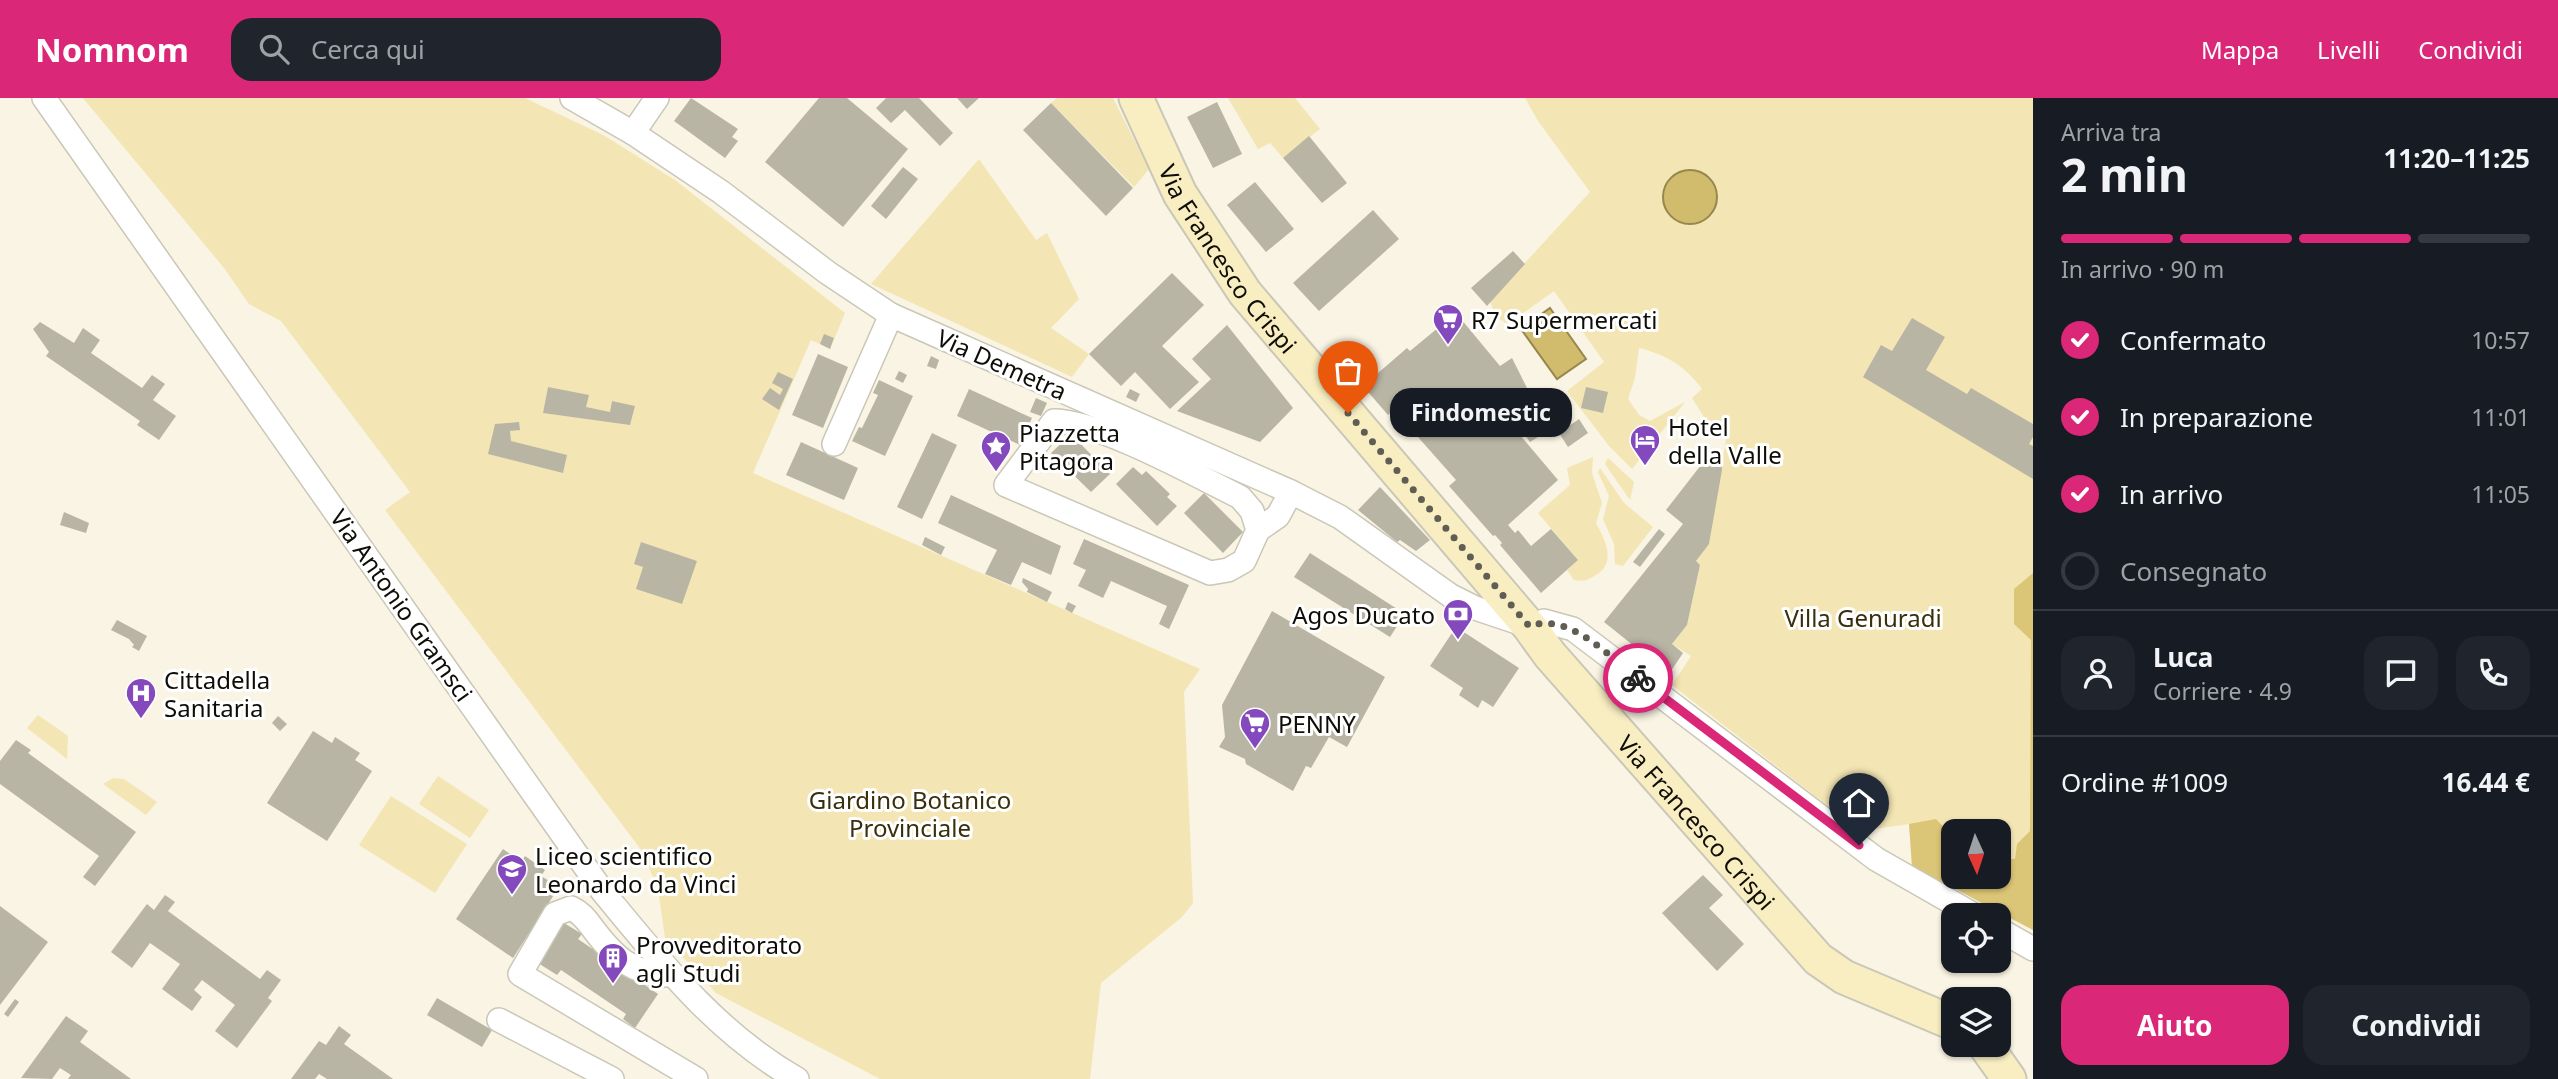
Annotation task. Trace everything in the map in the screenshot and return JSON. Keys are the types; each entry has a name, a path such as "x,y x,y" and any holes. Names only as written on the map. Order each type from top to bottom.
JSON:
{"main road":[{"name":"Via Francesco Crispi","path":"1136,98 1180,194 1245,293 1529,626 1550,655 1818,960 1844,977 1941,1018"},
{"path":"1993,1057 2009,1079"}],"street":[{"name":"Via Antonio Gramsci","path":"44,98 603,891 671,975 729,1032 797,1079"},
{"name":"Via Demetra","path":"572,98 634,133 721,191 891,315 1292,492 1339,517 1451,597 1529,626 1544,621 1573,629 1876,859 1953,903"},
{"path":"634,133 657,98"},
{"path":"834,444 891,315"},
{"path":"1258,530 1252,511 1240,497 1112,437 1070,421 1054,421 1023,458 1006,485 1210,573 1228,570 1244,561 1258,530 1278,516 1292,492"},
{"path":"671,975 645,973 623,962 605,946 581,914 571,908 555,914 520,974 696,1079"},
{"path":"2011,936 2033,949"},
{"path":"499,1020 612,1079"}],"green space":[{"name":"Giardino Botanico Provinciale","path":"83,98 525,98 605,136 675,180 845,313 830,349 811,340 753,473 1200,669 1184,692 1193,903 1182,917 1101,983 1090,1079 880,1079 716,993 665,938 658,889 642,851 385,510 410,492 281,321 249,304 224,268"},
{"path":"1057,98 1113,98 1149,169 1134,187 1051,103"},
{"path":"1228,98 1295,98 1320,129 1283,158 1270,143 1258,149"},
{"name":"Villa Genuradi","path":"1525,98 2033,98 2033,930 2011,918 2011,903 1982,903 1955,889 2011,889 2011,819 1941,819 1941,881 1912,866 1909,824 1860,831 1672,685 1691,656 1672,644 1687,625 1700,565 1696,561 1709,543 1727,433 1704,417 1692,398 1702,389 1689,374 1667,358 1639,348 1635,378 1628,399 1639,415 1650,421 1685,402 1632,469 1609,446 1567,391 1604,362 1554,291 1508,324 1496,317 1490,301 1590,192 1538,121"},
{"path":"979,159 1036,240 1047,233 1079,299 1051,328 1089,354 1072,377 871,284"},
{"path":"1593,457 1592,473 1602,503 1596,523 1608,557 1602,570 1596,575 1577,581 1567,570 1578,560 1538,513 1570,485 1567,468"},
{"path":"1608,458 1634,482 1630,500 1605,464"},
{"path":"1600,468 1624,503 1653,527 1623,566 1615,564 1614,544 1603,519 1609,496 1598,472"},
{"path":"38,715 68,736 67,759 27,728"},
{"path":"438,776 489,810 470,838 419,804"},
{"path":"113,778 124,779 157,802 146,815 103,784"},
{"path":"391,796 467,844 435,893 359,845"}],"shaded area":[{"path":"1695,170 1705,174 1713,182 1717,197 1713,212 1705,220 1685,224 1675,220 1667,212 1663,192 1667,182 1675,174"},
{"path":"1550,308 1586,359 1557,379 1521,329"},
{"path":"2033,573 2033,930 2011,918 2011,903 1982,903 1955,889 2011,889 2011,859 2015,859 2017,844 2030,831 2031,640 2014,624 2014,589"},
{"path":"1936,819 1941,824 1941,881 1912,866 1909,824"}],"building":[{"path":"691,98 738,129 732,137 738,141 725,158 674,121"},
{"path":"819,98 847,98 908,149 843,227 765,162"},
{"path":"886,98 919,98 953,133 940,146 905,110 891,123 876,108"},
{"path":"957,98 979,98 967,109"},
{"path":"1217,102 1242,154 1213,168 1187,117"},
{"path":"1051,103 1133,188 1106,216 1023,130"},
{"path":"1309,136 1347,183 1322,203 1283,158"},
{"path":"903,167 918,179 886,219 871,206"},
{"path":"1255,182 1294,229 1266,252 1227,205"},
{"path":"1373,210 1399,239 1319,311 1293,283"},
{"path":"1513,251 1525,264 1487,306 1471,288"},
{"path":"1172,273 1204,305 1162,346 1199,382 1170,409 1135,372 1121,386 1089,354"},
{"path":"1456,313 1500,366 1512,358 1536,406 1551,399 1558,416 1544,421 1549,430 1530,442 1516,423 1514,428 1558,480 1508,525 1515,533 1518,530 1531,546 1551,529 1578,560 1541,593 1500,545 1502,543 1449,486 1456,480 1394,410 1388,415 1363,386 1407,348 1410,351"},
{"path":"1912,318 1945,337 1926,370 1967,394 1971,388 2033,424 2033,437 2029,444 2033,446 2033,479 1863,377 1881,345 1892,351"},
{"path":"40,322 74,343 83,328 100,340 91,353 142,388 152,375 165,384 153,400 176,416 159,440 137,425 140,421 46,356 49,352 33,329"},
{"path":"1227,325 1293,408 1260,442 1177,411 1211,379 1192,359"},
{"path":"824,334 834,338 830,349 820,344"},
{"path":"818,354 848,367 823,428 792,415"},
{"path":"931,356 939,360 936,369 927,366"},
{"path":"899,371 907,375 903,383 895,379"},
{"path":"778,372 793,379 779,410 762,399 770,388 780,395 783,389 772,383"},
{"path":"879,380 913,396 885,456 852,441 859,427 862,428 878,395 873,393"},
{"path":"548,387 589,395 586,407 610,412 612,401 635,406 630,425 543,413"},
{"path":"1586,387 1608,392 1603,413 1581,408"},
{"path":"969,389 1032,418 1020,445 957,416"},
{"path":"1130,389 1140,394 1136,402 1126,397"},
{"path":"1036,398 1047,403 1041,416 1030,412"},
{"path":"1579,419 1588,433 1568,447 1559,433"},
{"path":"519,422 520,430 510,431 511,441 567,455 563,473 488,454 495,424"},
{"path":"932,433 957,445 922,519 897,507"},
{"path":"1071,434 1110,474 1091,492 1051,453"},
{"path":"801,442 858,468 844,500 786,475"},
{"path":"1708,456 1722,465 1709,544 1696,561 1700,565 1687,625 1672,644 1683,653 1669,674 1604,622 1683,524 1666,510"},
{"path":"1133,467 1142,475 1146,471 1170,494 1167,497 1177,506 1157,526 1116,484"},
{"path":"1380,487 1430,540 1416,551 1400,540 1397,542 1358,510"},
{"path":"1204,493 1243,532 1223,553 1184,513"},
{"path":"951,495 1061,546 1051,575 1022,562 1011,585 985,574 997,550 938,523"},
{"path":"64,512 89,523 86,533 60,525"},
{"path":"1659,529 1665,534 1640,567 1633,562"},
{"path":"925,537 945,547 941,555 922,545"},
{"path":"1084,539 1189,585 1169,629 1159,624 1167,606 1111,581 1103,598 1078,586 1086,570 1073,564"},
{"path":"641,542 697,561 682,604 636,589 643,567 634,564"},
{"path":"1310,553 1405,614 1390,637 1294,577"},
{"path":"1023,578 1052,592 1047,602 1027,592"},
{"path":"1068,602 1076,606 1072,613 1065,609"},
{"path":"1272,611 1385,677 1347,747 1329,737 1311,768 1306,766 1293,791 1246,764 1245,759 1219,747 1225,737 1222,705"},
{"path":"117,620 147,636 139,651 132,647 134,645 129,639 111,630"},
{"path":"1456,627 1519,668 1493,707 1482,700 1478,708 1459,695 1463,688 1430,666"},
{"path":"278,716 287,724 280,731 272,723"},
{"path":"313,731 332,743 335,737 360,753 355,760 372,771 327,841 267,803"},
{"path":"16,740 31,750 28,753 136,832 95,886 83,877 99,856 0,784 0,761"},
{"path":"503,849 521,862 525,856 545,870 541,876 559,887 513,958 456,919"},
{"path":"1703,875 1723,895 1709,908 1744,944 1717,971 1662,913"},
{"path":"165,895 175,902 168,911 260,979 267,970 281,980 268,998 272,1001 237,1048 215,1031 235,1005 202,980 194,990 202,997 192,1011 162,989 180,964 150,943 132,968 111,952 147,904 154,910"},
{"path":"0,906 48,942 0,1005"},
{"name":"Provveditorato agli Studi","path":"564,923 582,934 578,939 658,994 635,1028 623,1019 626,1014 561,970 557,975 538,963"},
{"path":"437,998 492,1030 482,1047 427,1015"},
{"path":"15,999 19,1002 8,1017 4,1014"},
{"path":"66,1016 88,1031 80,1042 131,1079 68,1079 71,1075 60,1068 52,1079 21,1078"},
{"path":"339,1026 351,1035 344,1044 393,1079 327,1079 319,1074 315,1079 291,1079 319,1041 326,1045"}],"way so far":[{"path":"1348,413 1529,626 1544,621 1573,629 1638,678"}],"place":[{"name":"R7 Supermercati","path":"1448,346"},
{"name":"Findomestic","path":"1348,413"},
{"name":"Hotel della Valle","path":"1645,467"},
{"name":"Piazzetta Pitagora","path":"996,473"},
{"name":"Agos Ducato","path":"1458,641"},
{"name":"Cittadella Sanitaria","path":"141,720"},
{"name":"PENNY","path":"1255,750"},
{"name":"Liceo scientifico Leonardo da Vinci","path":"512,896"},
{"name":"Provveditorato agli Studi","path":"613,985"}],"route":[{"path":"1638,678 1859,845"}]}
